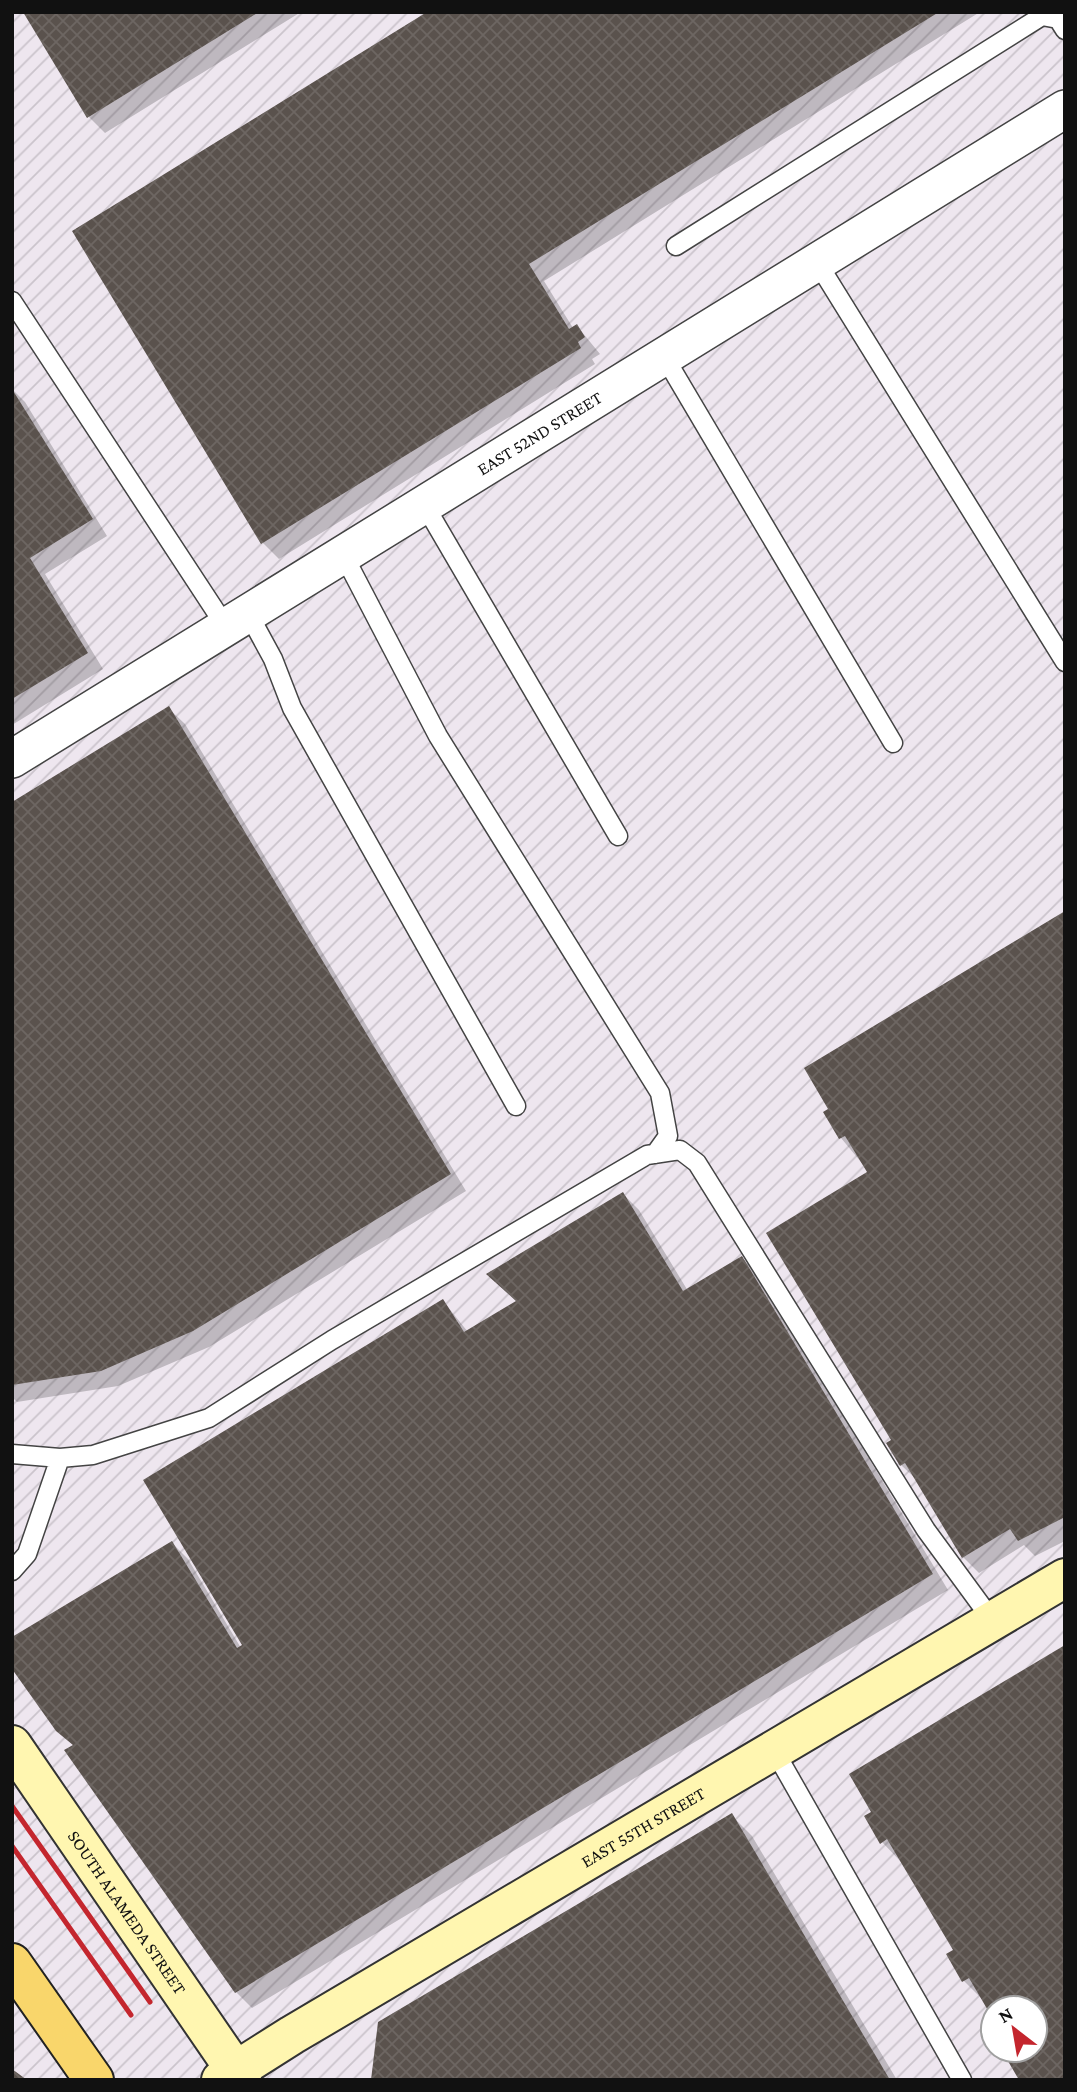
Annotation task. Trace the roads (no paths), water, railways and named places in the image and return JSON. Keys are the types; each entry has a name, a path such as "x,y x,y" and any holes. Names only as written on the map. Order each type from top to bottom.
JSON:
{"main road":[{"path":"12,1963 94,2080"}],"street":[{"name":"EAST 52ND STREET","path":"12,759 1065,109"},
{"name":"EAST 55TH STREET","path":"232,2076 1065,1577"},
{"name":"SOUTH ALAMEDA STREET","path":"12,1745 232,2076"}],"lane":[{"path":"676,246 1042,16 1058,19 1065,30"},
{"path":"817,262 1065,662"},
{"path":"12,301 237,620 273,659 292,708 516,1107"},
{"path":"664,356 893,743"},
{"path":"424,504 618,836"},
{"path":"343,554 438,736 660,1093 668,1136 655,1154"},
{"path":"12,1454 60,1458 93,1455 209,1418 331,1340 647,1155 680,1150 697,1163 926,1530 992,1620"},
{"path":"12,1571 27,1554 60,1458"},
{"path":"774,1749 962,2080"}],"railway":[{"path":"12,1806 150,2002"},
{"path":"12,1846 131,2015"}]}
